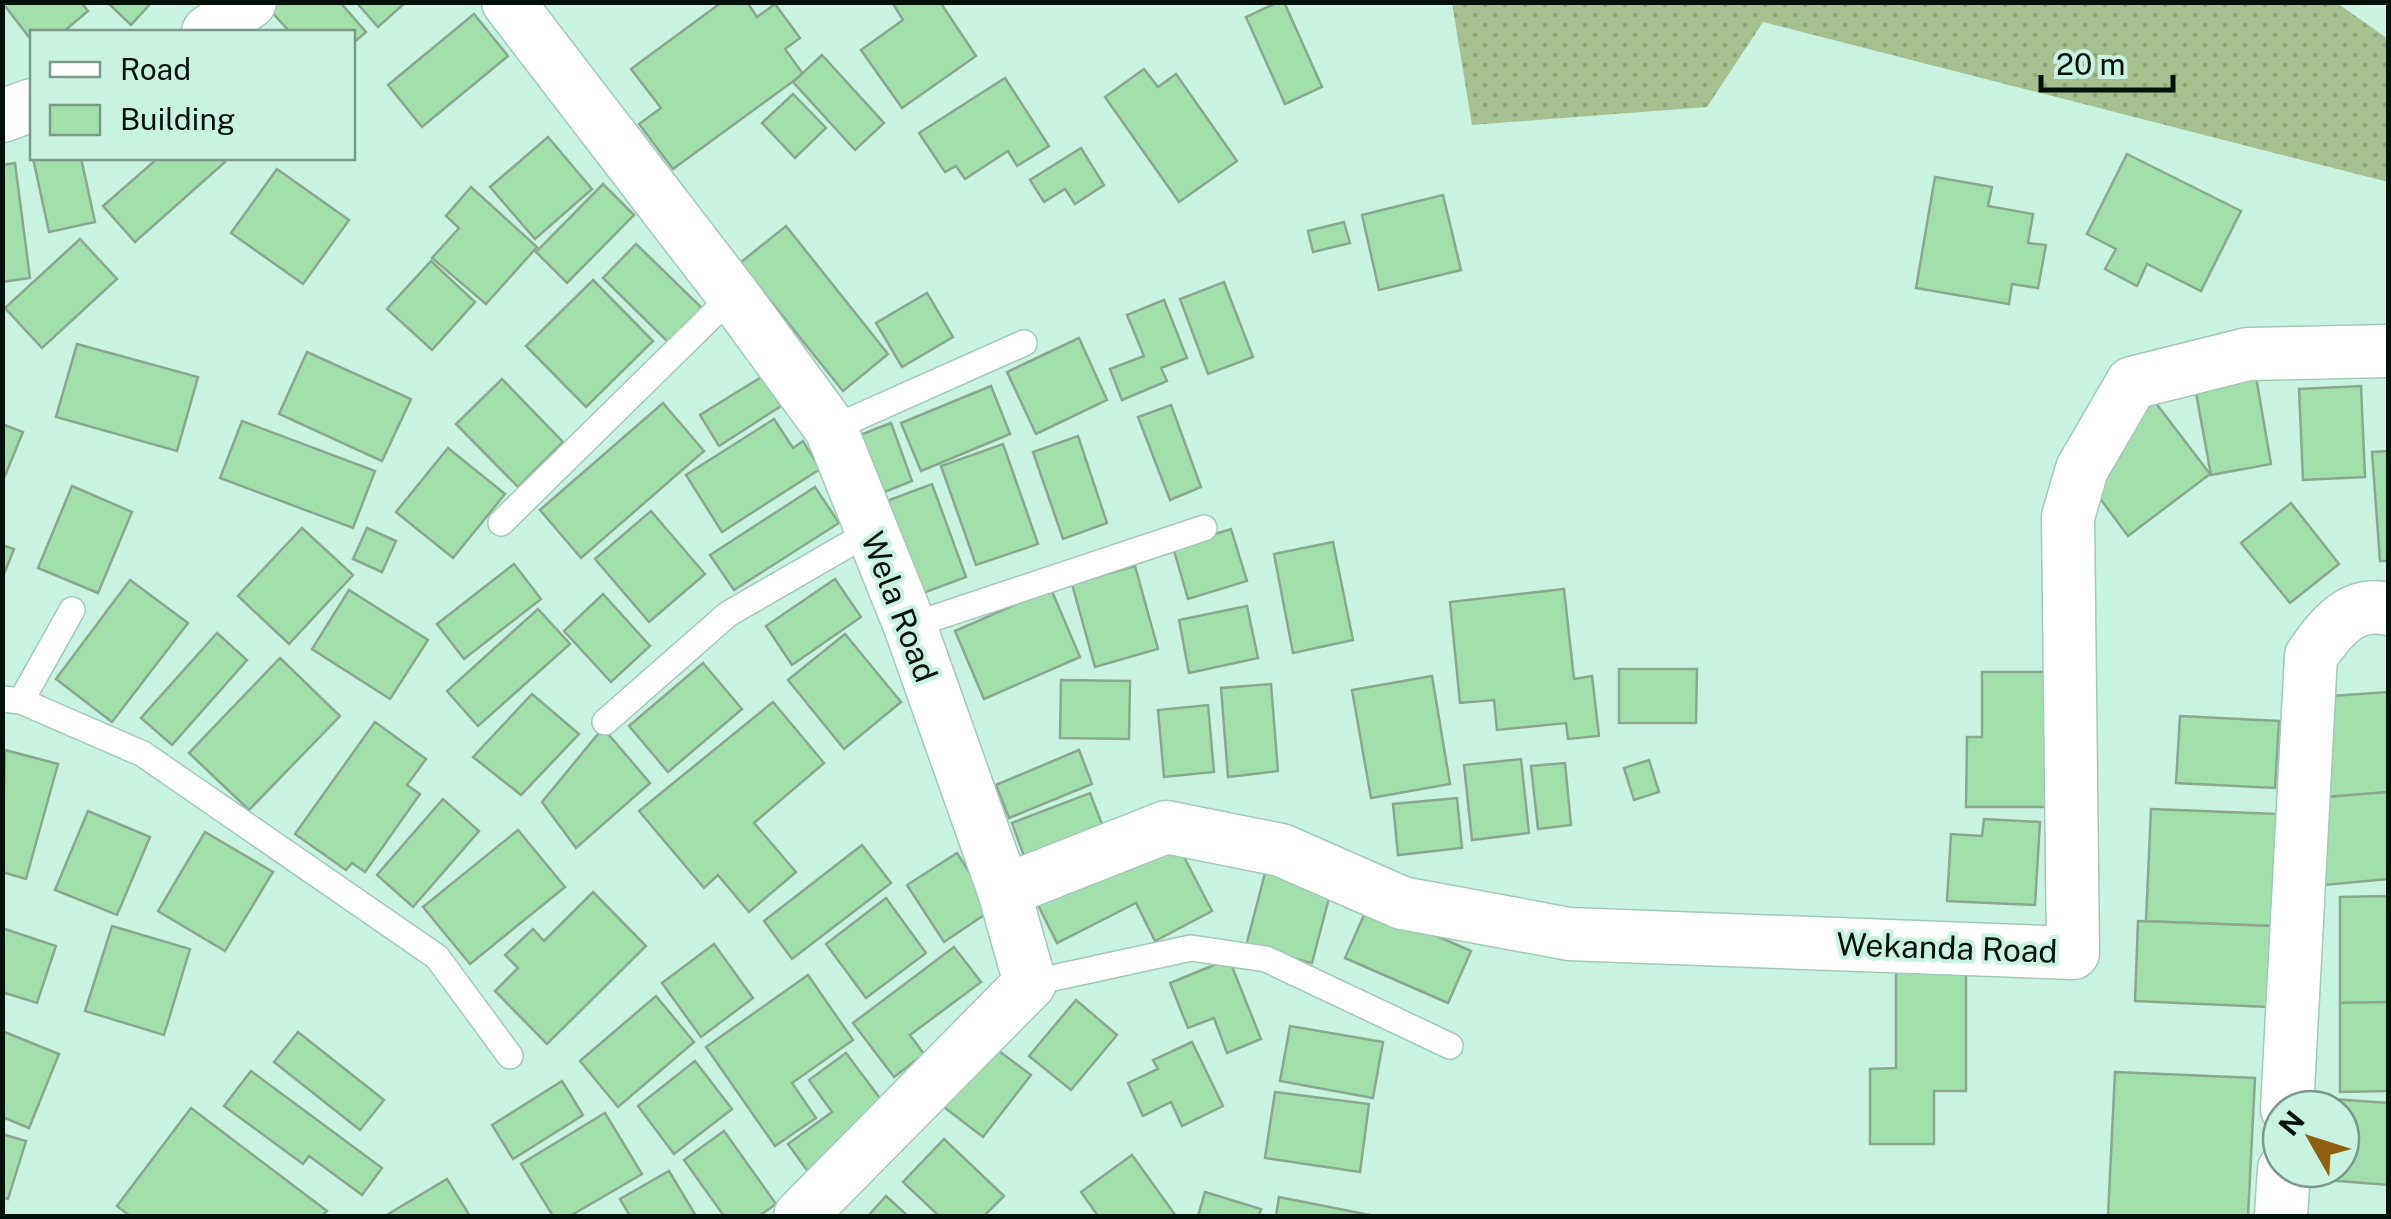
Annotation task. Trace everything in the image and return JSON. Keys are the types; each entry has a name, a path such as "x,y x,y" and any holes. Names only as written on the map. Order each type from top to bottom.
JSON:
{"street":[{"path":"211,30 250,2"},
{"name":"Wela Road","path":"508,2 831,428 910,626 1004,891 1030,983"},
{"path":"2,116 30,106"},
{"name":"Wekanda Road","path":"1004,891 1166,827 1281,850 1402,903 1570,934 2074,952 2068,517 2082,469 2132,383 2248,354 2388,351"},
{"path":"2288,1089 2311,656 2338,619 2375,606 2388,609"},
{"path":"800,1216 1030,983"},
{"path":"2281,1216 2283,1189"}],"lane":[{"path":"501,523 733,295"},
{"path":"831,428 1024,342"},
{"path":"910,626 1204,528"},
{"path":"604,722 728,614 870,532"},
{"path":"72,610 12,700 143,754 437,957 510,1056"},
{"path":"1030,983 1190,948 1266,959 1450,1046"}],"green space":[{"path":"1452,3 2337,3 2388,39 2388,182 1763,22 1707,107 1472,125"}],"building":[{"path":"2,2 81,2 88,11 65,30 30,30 30,38"},
{"path":"107,2 152,2 131,25"},
{"path":"278,2 340,2 366,32 355,41 355,30 288,30 270,10"},
{"path":"356,2 406,2 378,27"},
{"path":"722,2 747,2 757,17 775,4 800,38 785,49 803,74 673,169 639,124 661,108 631,69"},
{"path":"892,2 940,2 976,56 902,108 861,50 903,20"},
{"path":"1284,2 1322,87 1285,104 1246,17"},
{"path":"474,14 508,56 422,127 388,85"},
{"path":"822,55 884,123 855,150 793,82"},
{"path":"1144,69 1158,87 1176,74 1237,161 1179,202 1105,97"},
{"path":"1005,78 1049,146 1017,166 1008,151 965,179 956,166 945,172 919,133"},
{"path":"793,94 826,128 795,158 762,123"},
{"path":"548,137 592,189 535,239 490,187"},
{"path":"1081,148 1104,185 1075,204 1065,189 1044,202 1030,180"},
{"path":"2127,154 2241,211 2201,291 2147,264 2137,286 2105,269 2116,249 2087,234"},
{"path":"33,160 81,160 95,222 49,232"},
{"path":"156,160 225,162 135,242 103,206"},
{"path":"15,163 30,278 2,282 2,165"},
{"path":"277,169 349,220 303,284 231,233"},
{"path":"1935,177 1992,187 1988,206 2033,214 2028,243 2046,245 2038,288 2012,284 2009,304 1916,288"},
{"path":"603,184 634,215 567,283 536,252"},
{"path":"471,187 537,247 486,304 432,258 459,228 446,216"},
{"path":"1443,195 1461,270 1379,290 1362,215"},
{"path":"1344,222 1350,243 1313,252 1308,231"},
{"path":"786,226 888,354 843,391 740,263"},
{"path":"80,239 117,279 42,348 5,308"},
{"path":"636,244 706,312 672,346 603,278"},
{"path":"431,261 475,302 432,350 387,309"},
{"path":"593,280 653,341 586,407 526,346"},
{"path":"1224,282 1253,357 1208,374 1180,299"},
{"path":"927,293 953,337 902,367 876,323"},
{"path":"1164,300 1187,358 1161,368 1167,381 1122,400 1110,369 1144,356 1127,315"},
{"path":"1079,338 1107,400 1036,434 1007,372"},
{"path":"77,344 198,377 177,451 56,417"},
{"path":"307,352 411,399 382,461 279,414"},
{"path":"2255,371 2271,464 2211,475 2194,382"},
{"path":"763,376 781,406 719,446 700,415"},
{"path":"502,379 563,442 518,487 456,424"},
{"path":"991,386 1010,434 921,471 901,423"},
{"path":"2361,386 2365,477 2303,480 2299,389"},
{"path":"2155,402 2210,474 2128,536 2087,481 2120,456 2107,438"},
{"path":"663,403 704,451 581,558 540,510"},
{"path":"1171,405 1201,487 1170,500 1138,417"},
{"path":"774,419 793,448 803,441 820,469 722,532 686,475"},
{"path":"242,421 375,471 353,528 220,478"},
{"path":"891,423 912,481 869,498 847,440"},
{"path":"2,424 23,432 2,483"},
{"path":"1078,436 1107,523 1063,539 1033,452"},
{"path":"1003,444 1038,544 976,565 941,466"},
{"path":"448,448 505,494 453,558 396,512"},
{"path":"2388,451 2388,561 2380,561 2372,452"},
{"path":"932,484 966,577 918,595 884,502"},
{"path":"72,486 132,512 98,593 38,568"},
{"path":"815,487 839,523 734,590 710,555"},
{"path":"2291,503 2339,564 2290,603 2241,543"},
{"path":"651,511 705,574 649,622 595,559"},
{"path":"302,528 353,575 289,644 238,596"},
{"path":"367,528 396,541 382,572 353,559"},
{"path":"1231,529 1247,581 1188,599 1173,547"},
{"path":"1333,542 1353,640 1293,653 1274,554"},
{"path":"2,545 14,549 2,579"},
{"path":"514,564 541,599 464,659 437,624"},
{"path":"1135,566 1158,649 1095,667 1072,584"},
{"path":"835,579 861,617 792,665 766,626"},
{"path":"130,580 188,623 112,722 56,679"},
{"path":"1051,589 1080,657 984,699 955,631"},
{"path":"1564,589 1574,679 1592,676 1599,736 1568,739 1566,723 1497,730 1494,700 1460,703 1450,602"},
{"path":"349,590 428,640 390,699 312,649"},
{"path":"603,594 650,646 611,682 564,631"},
{"path":"1247,606 1258,658 1189,673 1179,620"},
{"path":"538,609 570,644 478,726 447,691"},
{"path":"217,633 247,660 172,745 141,718"},
{"path":"845,634 901,702 844,749 788,680"},
{"path":"280,658 340,716 249,810 189,753"},
{"path":"703,663 742,709 668,772 629,726"},
{"path":"1619,669 1697,669 1696,723 1619,723"},
{"path":"1982,672 2046,672 2046,807 1966,807 1967,737 1982,737"},
{"path":"1432,676 1450,784 1371,798 1352,690"},
{"path":"1061,680 1130,681 1129,739 1060,738"},
{"path":"1271,684 1278,771 1228,777 1221,688"},
{"path":"2388,692 2388,792 2324,797 2317,697"},
{"path":"532,694 579,734 521,795 473,757"},
{"path":"773,702 824,763 754,823 796,872 749,912 718,875 704,888 639,811"},
{"path":"1208,705 1214,772 1164,777 1158,710"},
{"path":"2180,716 2279,721 2275,788 2176,783"},
{"path":"375,722 426,759 407,785 420,794 365,872 352,863 346,870 295,834"},
{"path":"603,728 650,783 576,848 542,802"},
{"path":"5,750 58,764 26,879 2,872"},
{"path":"1079,750 1092,784 1009,818 996,785"},
{"path":"1521,759 1529,833 1472,840 1464,765"},
{"path":"1649,760 1659,792 1634,800 1624,768"},
{"path":"1565,763 1571,825 1538,829 1531,766"},
{"path":"2388,792 2388,879 2324,885 2317,798"},
{"path":"1090,793 1103,827 1024,856 1012,823"},
{"path":"1457,798 1462,848 1398,855 1393,804"},
{"path":"443,799 479,831 413,907 377,875"},
{"path":"2151,809 2277,814 2272,926 2146,921"},
{"path":"88,811 150,837 117,915 55,890"},
{"path":"1984,819 2040,822 2035,905 1947,901 1951,834 1982,836"},
{"path":"518,830 565,887 470,964 423,907"},
{"path":"1170,830 1212,911 1155,941 1136,903 1057,943 1035,899"},
{"path":"205,832 273,872 225,951 158,911"},
{"path":"862,845 891,883 792,959 764,921"},
{"path":"957,853 993,909 944,942 907,885"},
{"path":"1269,858 1335,875 1312,963 1246,946"},
{"path":"593,892 646,946 547,1044 495,991 518,968 505,955 533,929 544,941"},
{"path":"2388,896 2388,1002 2340,1003 2340,897"},
{"path":"886,898 926,953 866,998 826,944"},
{"path":"1368,906 1471,951 1448,1003 1345,958"},
{"path":"2138,921 2272,926 2268,1007 2135,1001"},
{"path":"112,926 190,949 164,1035 85,1011"},
{"path":"2,928 56,946 37,1003 2,992"},
{"path":"714,944 753,998 701,1037 662,983"},
{"path":"954,947 981,982 910,1035 924,1054 894,1077 853,1023"},
{"path":"1229,959 1261,1039 1227,1053 1214,1018 1188,1028 1170,983"},
{"path":"1896,971 1966,971 1966,1091 1934,1091 1934,1144 1870,1144 1870,1069 1896,1068"},
{"path":"808,975 853,1040 792,1083 816,1118 775,1146 706,1047"},
{"path":"656,996 694,1042 618,1107 580,1061"},
{"path":"1076,1000 1117,1035 1071,1090 1029,1056"},
{"path":"2388,1002 2388,1091 2340,1089 2340,1003"},
{"path":"1290,1026 1383,1042 1373,1098 1280,1081"},
{"path":"2,1031 59,1054 29,1128 2,1117"},
{"path":"298,1032 384,1100 360,1130 274,1062"},
{"path":"987,1042 1031,1075 983,1137 940,1104"},
{"path":"1192,1042 1223,1106 1182,1126 1171,1102 1143,1116 1128,1083 1158,1069 1153,1060"},
{"path":"846,1053 891,1113 809,1173 788,1144 832,1112 809,1080"},
{"path":"695,1061 732,1109 674,1154 638,1106"},
{"path":"251,1071 382,1168 362,1195 309,1156 303,1164 224,1106"},
{"path":"2115,1072 2255,1078 2248,1216 2108,1216"},
{"path":"562,1081 583,1115 513,1159 492,1125"},
{"path":"1275,1092 1369,1104 1360,1172 1265,1158"},
{"path":"2361,1101 2388,1103 2388,1185 2361,1183"},
{"path":"191,1108 327,1211 322,1216 130,1216 117,1206"},
{"path":"605,1113 642,1174 570,1216 553,1216 521,1164"},
{"path":"724,1131 776,1204 759,1216 724,1216 684,1160"},
{"path":"2,1134 26,1141 8,1199 2,1197"},
{"path":"944,1139 1004,1196 984,1216 939,1216 903,1182"},
{"path":"1132,1155 1176,1216 1098,1216 1081,1192"},
{"path":"669,1171 696,1216 630,1216 620,1199"},
{"path":"447,1179 470,1216 385,1216"},
{"path":"1205,1192 1261,1209 1259,1216 1198,1216"},
{"path":"886,1196 908,1216 868,1216"},
{"path":"1279,1197 1375,1216 1276,1216"}]}
